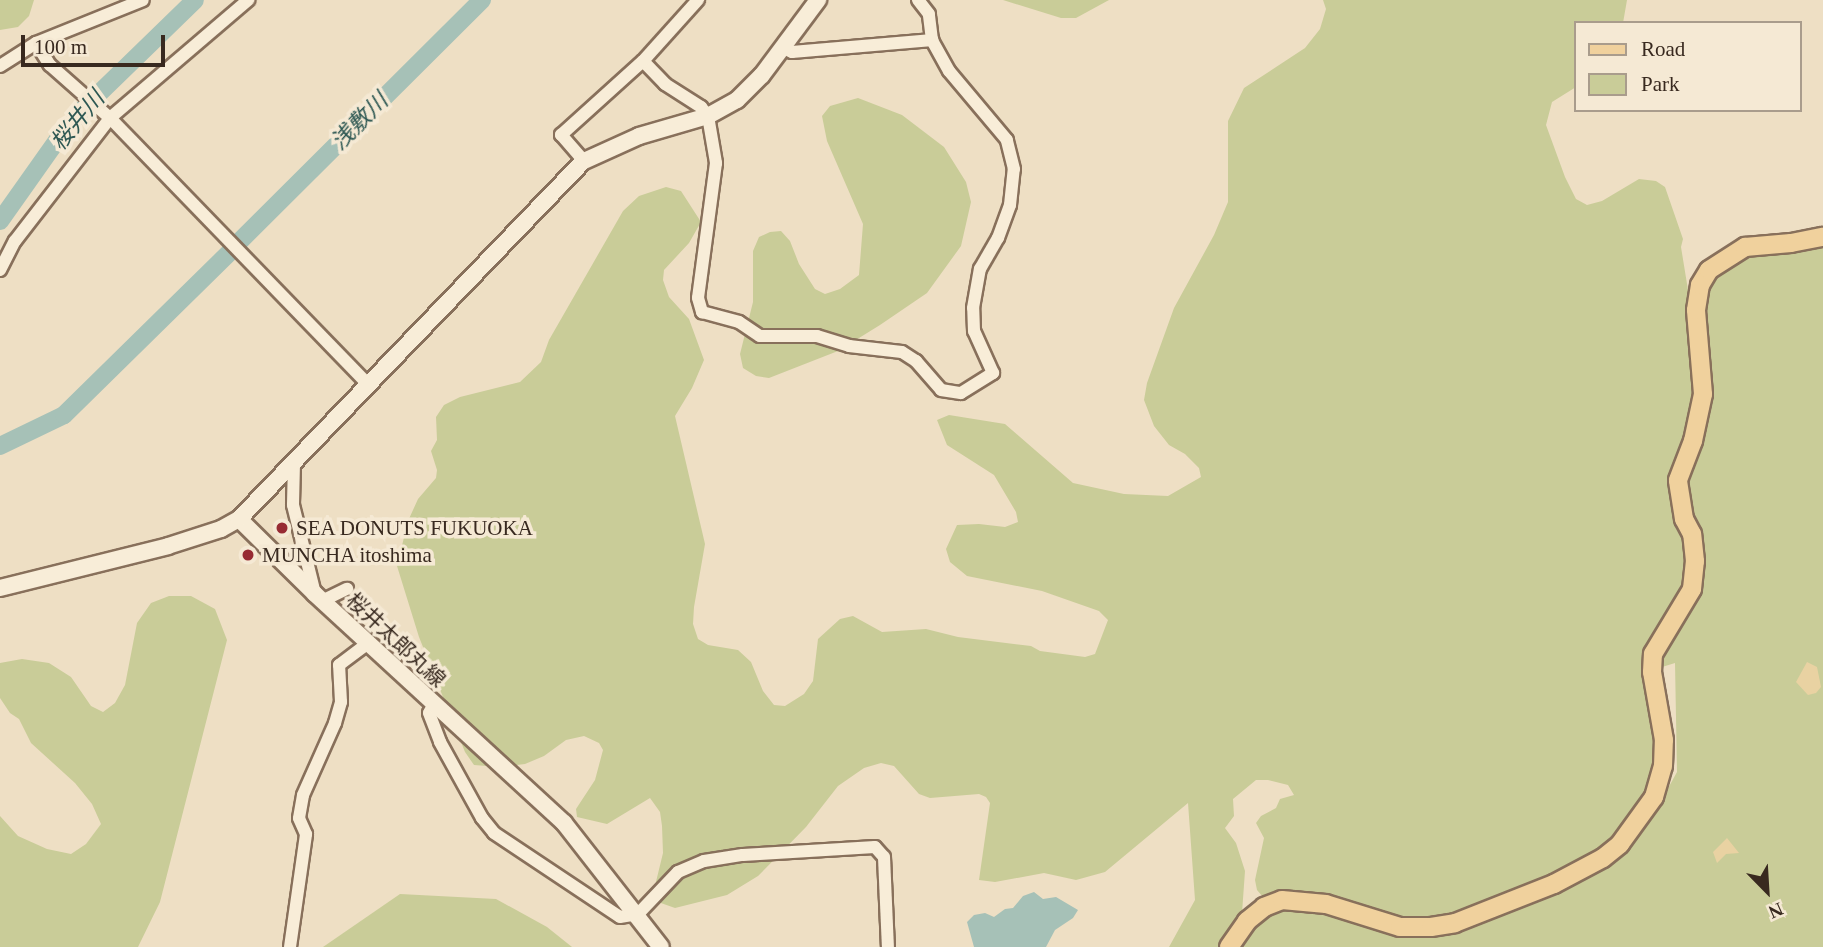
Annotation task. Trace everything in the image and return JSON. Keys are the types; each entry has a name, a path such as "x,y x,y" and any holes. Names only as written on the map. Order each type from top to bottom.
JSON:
{"main road":[{"path":"0,588 168,546 240,519 584,161 639,136 708,116 737,100 784,48 818,0"},
{"path":"1229,947 1247,921 1264,907 1282,900 1326,904 1400,927 1431,927 1455,923 1554,884 1603,858 1620,844 1654,797 1663,766 1664,740 1652,672 1653,654 1692,589 1695,561 1692,534 1684,519 1678,480 1693,442 1703,394 1696,310 1700,285 1709,270 1745,247 1823,237"},
{"name":"桜井太郎丸線","path":"240,519 319,598 564,823 638,914 661,947"}],"street":[{"path":"0,66 36,43 144,0"},
{"path":"0,270 15,241 106,116 248,0"},
{"path":"584,161 561,135 643,61 698,0"},
{"path":"643,61 665,84 701,107 708,116 716,163 698,298 702,312 739,322 760,336 817,336 849,346 902,352 916,361 941,390 961,393 993,373 974,331 972,308 980,269 1004,224 1010,205 1014,169 1007,140 949,71 932,40 929,14 918,0"},
{"path":"784,48 792,52 932,40"},
{"path":"36,43 50,65 106,116 369,385"},
{"path":"294,463 293,505 319,598 347,589"},
{"path":"290,947 306,835 299,818 303,794 335,723 341,702 339,666 368,643"},
{"path":"434,705 429,713 440,741 482,818 494,833 620,917 638,914 678,872 704,861 743,855 875,848 884,858 888,947"}],"green space":[{"path":"0,0 34,0 29,16 18,27 0,30"},
{"path":"1003,0 1109,0 1076,18 1061,18"},
{"path":"1323,0 1627,0 1623,21 1574,21 1574,88 1552,102 1546,125 1576,199 1587,205 1602,201 1639,179 1656,181 1665,187 1683,239 1681,247 1688,290 1705,343 1704,313 1713,280 1743,255 1823,244 1823,947 1236,947 1243,934 1256,920 1284,904 1319,909 1390,930 1442,934 1505,910 1594,867 1624,842 1666,792 1677,772 1675,663 1662,667 1645,665 1644,686 1657,746 1656,780 1625,836 1590,865 1507,906 1442,931 1427,931 1373,911 1340,903 1322,907 1309,905 1293,894 1282,892 1263,897 1257,890 1255,880 1264,838 1256,823 1261,816 1276,808 1280,799 1294,795 1288,785 1268,780 1256,780 1233,799 1234,816 1225,828 1236,843 1245,871 1242,913 1233,947 1169,947 1195,900 1188,803 1105,872 1076,880 1044,873 995,882 979,880 990,803 986,797 979,794 930,798 919,794 894,766 881,763 864,768 838,786 806,827 758,876 727,895 675,908 658,902 654,890 663,853 662,826 660,812 650,798 607,824 577,817 576,809 595,780 603,750 599,743 584,736 566,740 544,756 525,764 500,767 474,765 465,752 419,637 397,566 408,521 418,499 436,478 437,470 431,451 437,440 436,417 444,405 460,397 520,382 541,362 549,340 623,211 639,196 666,187 681,191 701,222 689,243 664,270 663,280 669,297 689,319 704,360 692,388 675,416 705,544 694,607 693,624 698,639 708,645 738,650 751,662 763,691 774,705 785,706 804,694 813,681 818,639 840,619 853,616 882,632 926,629 958,637 1031,646 1040,651 1085,657 1095,654 1108,620 1099,611 1042,591 967,576 950,562 946,549 957,525 1005,527 1018,522 1016,512 994,475 947,445 937,420 949,415 1005,424 1073,483 1124,494 1168,496 1201,477 1199,468 1185,454 1169,445 1154,426 1144,400 1147,383 1174,308 1214,235 1228,202 1228,121 1244,88 1305,48 1320,29 1326,9"},
{"path":"858,98 902,115 944,147 966,182 971,202 961,246 927,293 880,325 838,351 769,378 756,376 743,368 740,354 753,302 753,251 759,237 781,231 790,241 799,264 815,289 825,294 840,289 859,275 863,224 827,141 822,116 830,106"},
{"path":"169,596 191,596 215,609 227,640 160,902 138,947 0,947 0,816 18,836 47,849 71,854 86,844 101,824 92,804 75,783 31,743 19,719 10,713 0,698 0,663 22,659 49,663 71,677 91,706 103,712 115,703 125,685 137,623 151,603"},
{"path":"400,894 496,899 547,927 572,947 323,947"}],"sand":[{"path":"1807,662 1817,667 1821,687 1816,693 1808,695 1796,682"},
{"path":"1727,838 1739,853 1726,854 1717,863 1713,852"}],"shaded area":[{"path":"1034,892 1043,899 1056,897 1078,910 1073,918 1055,930 1046,947 974,947 967,922 974,915 985,913 994,917 1005,909 1013,908 1023,896"}],"waterway":[{"name":"桜井川","path":"0,221 58,139 83,109 195,0"},
{"name":"浅敷川","path":"237,244 482,0"},
{"name":"浅敷川","path":"0,446 64,415 231,251"}],"place":[{"name":"SEA DONUTS FUKUOKA","path":"282,528"},
{"name":"MUNCHA itoshima","path":"248,555"}]}
